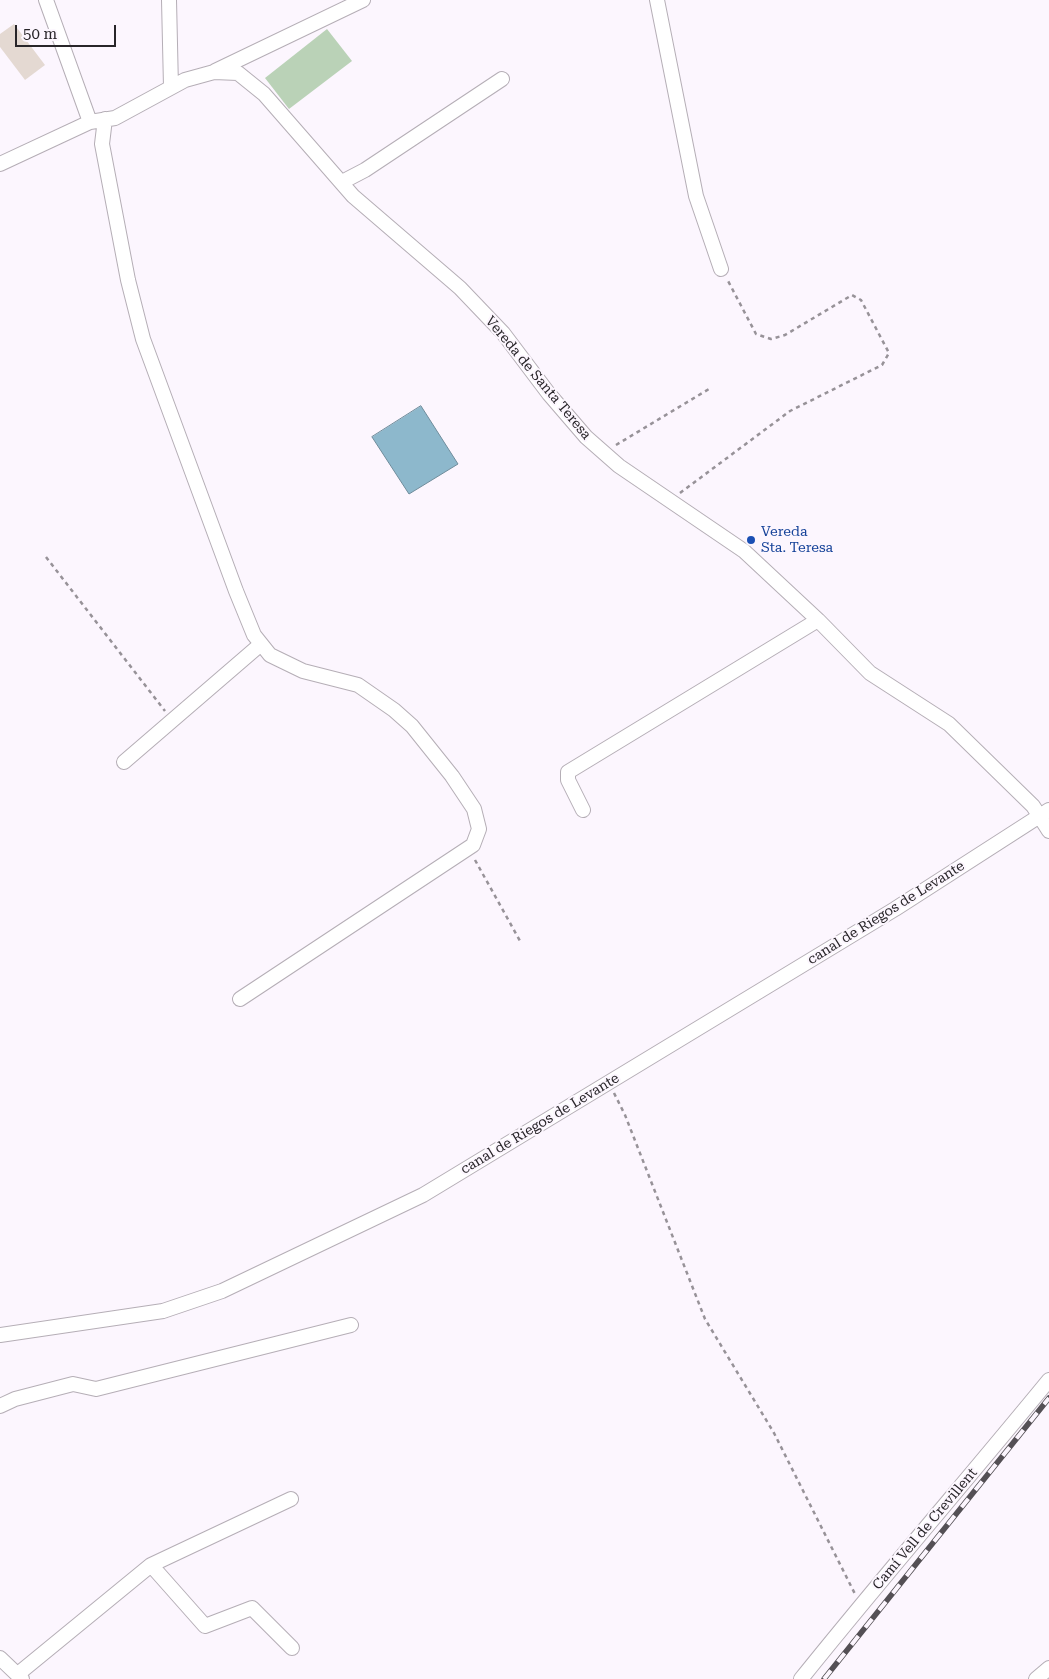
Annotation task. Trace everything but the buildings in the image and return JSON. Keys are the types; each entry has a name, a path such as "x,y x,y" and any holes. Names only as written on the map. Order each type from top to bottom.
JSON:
{"street":[{"path":"46,0 90,122"},
{"path":"169,0 171,87"},
{"path":"214,72 363,0"},
{"path":"657,0 696,196 721,269"},
{"name":"Vereda de Santa Teresa","path":"0,164 90,122 115,118 185,80 214,72 238,73 264,94 354,196 460,288 503,333 549,394 586,437 619,466 744,551 870,672 949,724 1044,813 1049,831"},
{"path":"342,182 365,170 502,79"},
{"path":"105,119 102,144 128,280 143,339 254,635 270,655 303,671 358,685 394,710 412,726 452,776 474,810 479,829 473,845 240,999"},
{"path":"583,810 568,780 568,772 818,620"},
{"path":"124,762 261,644"},
{"name":"canal de Riegos de Levante","path":"0,1335 163,1311 222,1291 423,1195 895,909 1044,813"},
{"path":"0,1406 15,1399 73,1384 96,1388 351,1325"},
{"name":"Camí Vell de Crevillent","path":"801,1679 860,1605 941,1511 1049,1380"},
{"path":"0,1658 20,1677 151,1566 292,1499"},
{"path":"151,1566 205,1626 252,1608 292,1648"},
{"path":"1036,1679 1049,1668"}],"path":[{"path":"671,500 790,411 882,364 888,352 861,300 852,295 786,335 771,339 756,334 721,269"},
{"path":"604,452 709,389"},
{"path":"46,557 172,720"},
{"path":"468,848 520,941"},
{"path":"609,1083 625,1114 705,1319 774,1433 860,1605"}],"green space":[{"path":"327,29 352,61 289,109 265,78"}],"water":[{"path":"421,406 458,464 409,494 372,437"}],"railway":[{"path":"824,1679 1049,1398"}],"place":[{"name":"Vereda Sta. Teresa","path":"751,540"}]}
